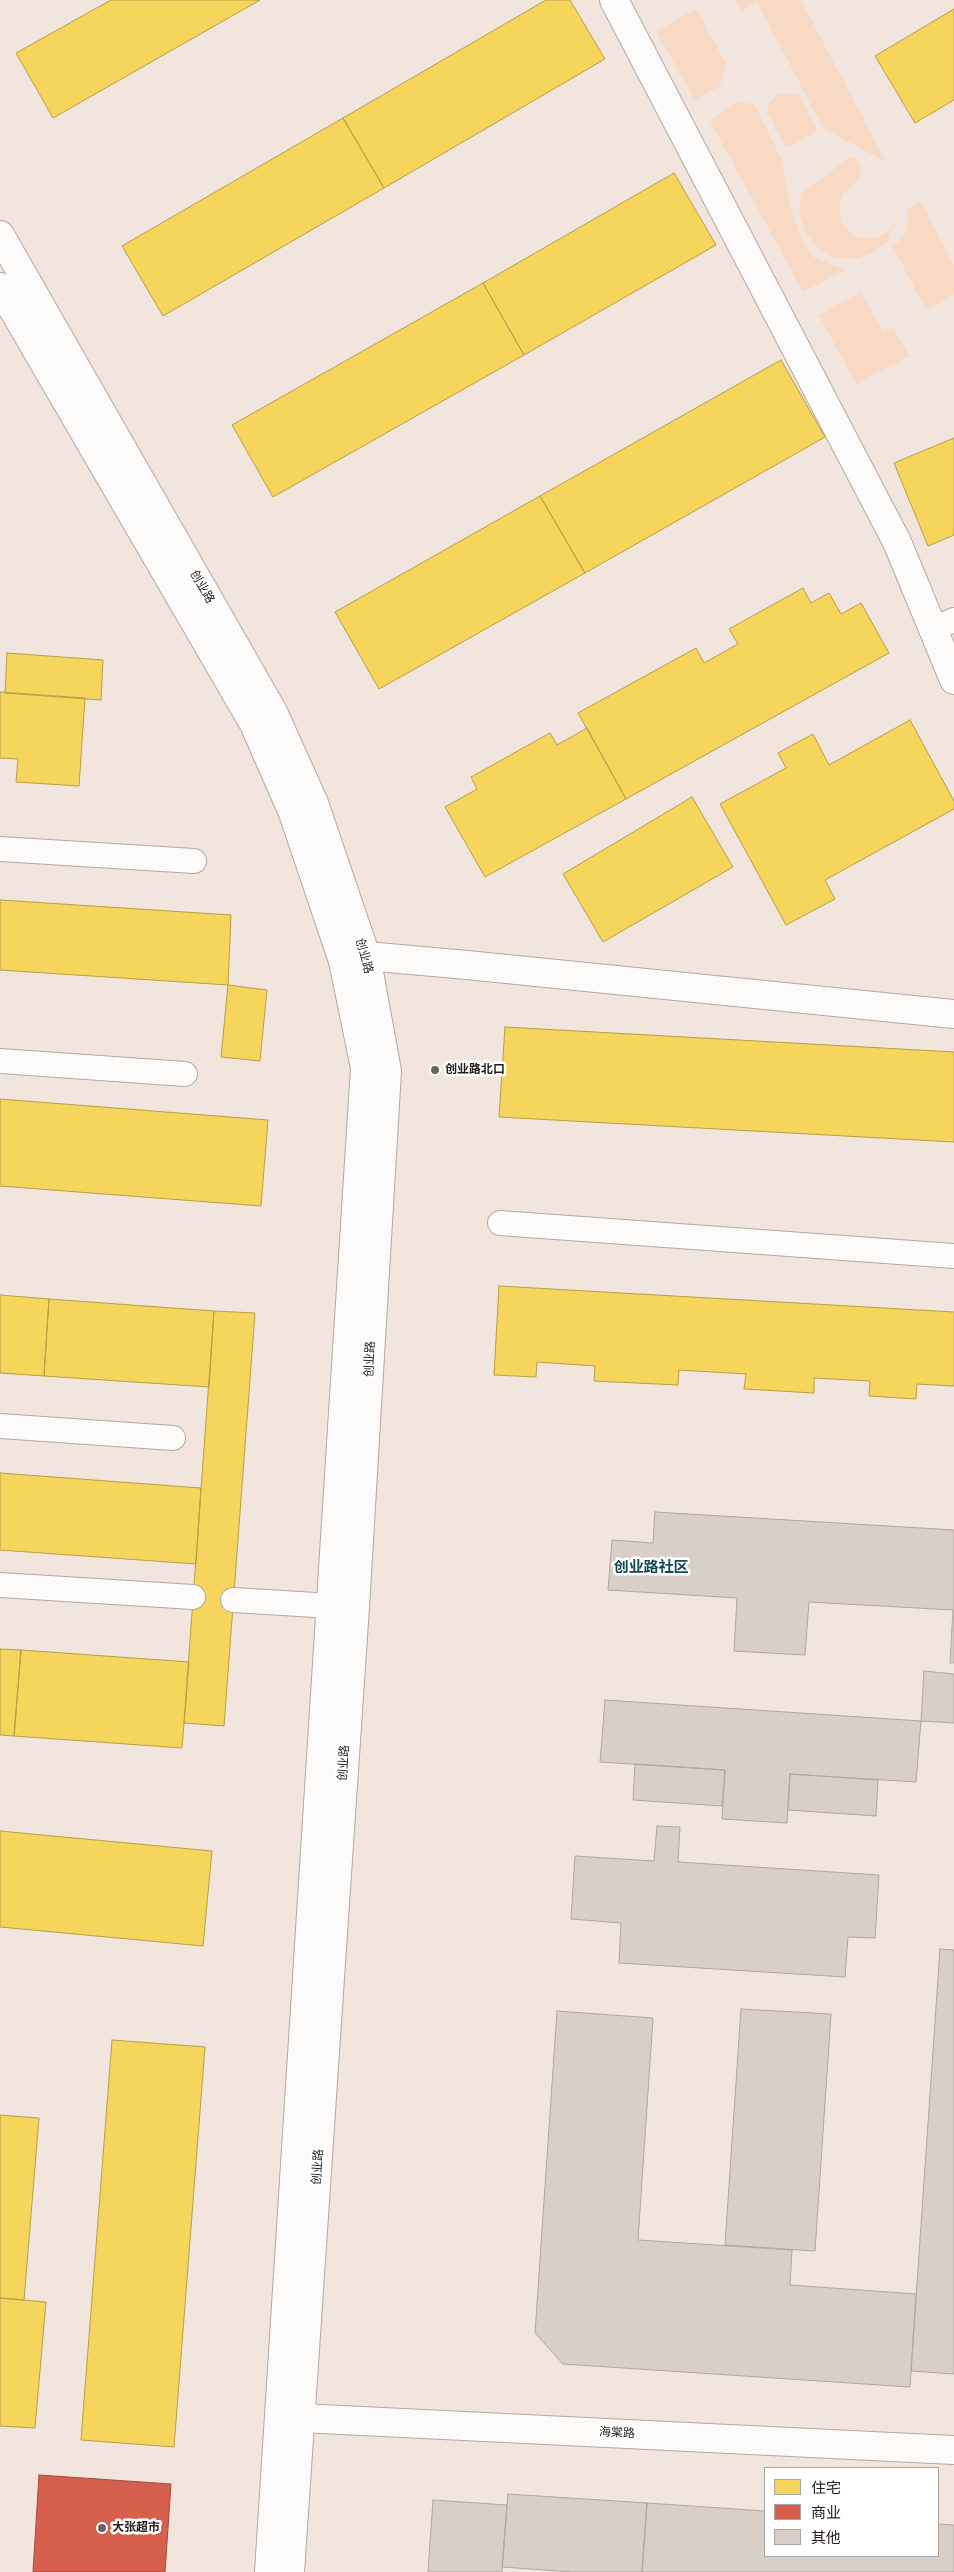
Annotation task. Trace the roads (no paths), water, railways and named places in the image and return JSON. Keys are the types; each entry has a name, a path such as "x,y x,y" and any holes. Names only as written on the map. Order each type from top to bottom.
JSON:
{"street":[{"path":"614,0 897,542 943,624 954,680"},
{"name":"创业路","path":"0,235 273,712 314,803 387,1071 342,1607 291,2417 290,2572"},
{"name":"创业路","path":"0,287 254,724 355,959"},
{"path":"355,959 954,1014"},
{"name":"创业路","path":"269,2572 291,2417"},
{"name":"海棠路","path":"291,2417 954,2450"}],"lane":[{"path":"0,849 194,861"},
{"path":"0,1061 185,1074"},
{"path":"500,1223 954,1256"},
{"path":"0,1426 173,1438"},
{"path":"0,1585 193,1597"},
{"path":"233,1600 342,1607"}],"place":[{"name":"创业路北口","path":"435,1070"},
{"name":"大张超市","path":"102,2528"}],"district":[{"name":"创业路社区","path":"651,1568"}]}
